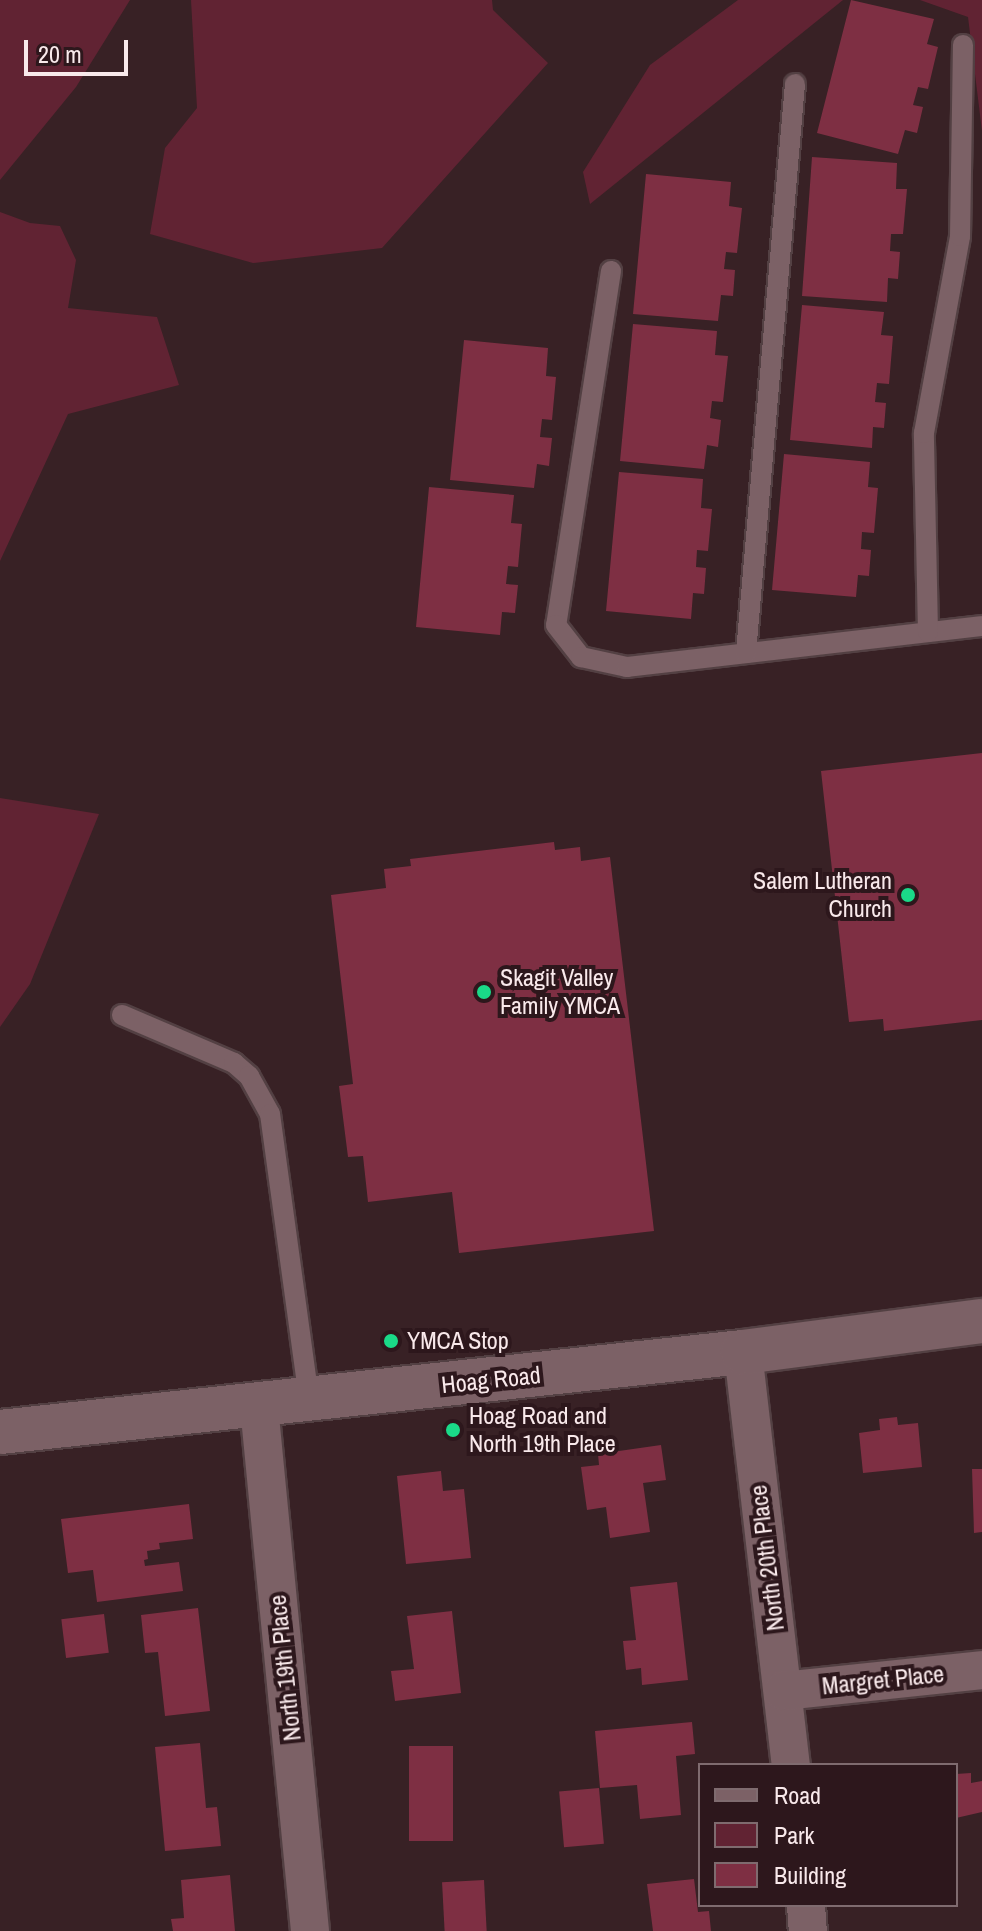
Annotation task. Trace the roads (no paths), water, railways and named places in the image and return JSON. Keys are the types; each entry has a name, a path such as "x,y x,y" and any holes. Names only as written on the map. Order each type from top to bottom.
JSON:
{"street":[{"name":"Hoag Road","path":"0,1432 743,1352 982,1321"},
{"name":"North 20th Place","path":"743,1352 791,1763"},
{"name":"North 19th Place","path":"259,1406 310,1931"},
{"name":"Margret Place","path":"783,1691 982,1670"},
{"path":"806,1907 808,1931"}],"lane":[{"path":"928,632 924,433 960,236 963,45"},
{"path":"746,653 795,84"},
{"path":"611,271 556,625 581,657 627,667 982,626"},
{"path":"122,1015 220,1056 249,1076 270,1114 309,1400"}],"place":[{"name":"Salem Lutheran Church","path":"908,895"},
{"name":"Skagit Valley Family YMCA","path":"484,992"},
{"name":"YMCA Stop","path":"391,1341"},
{"name":"Hoag Road and North 19th Place","path":"453,1430"}]}
